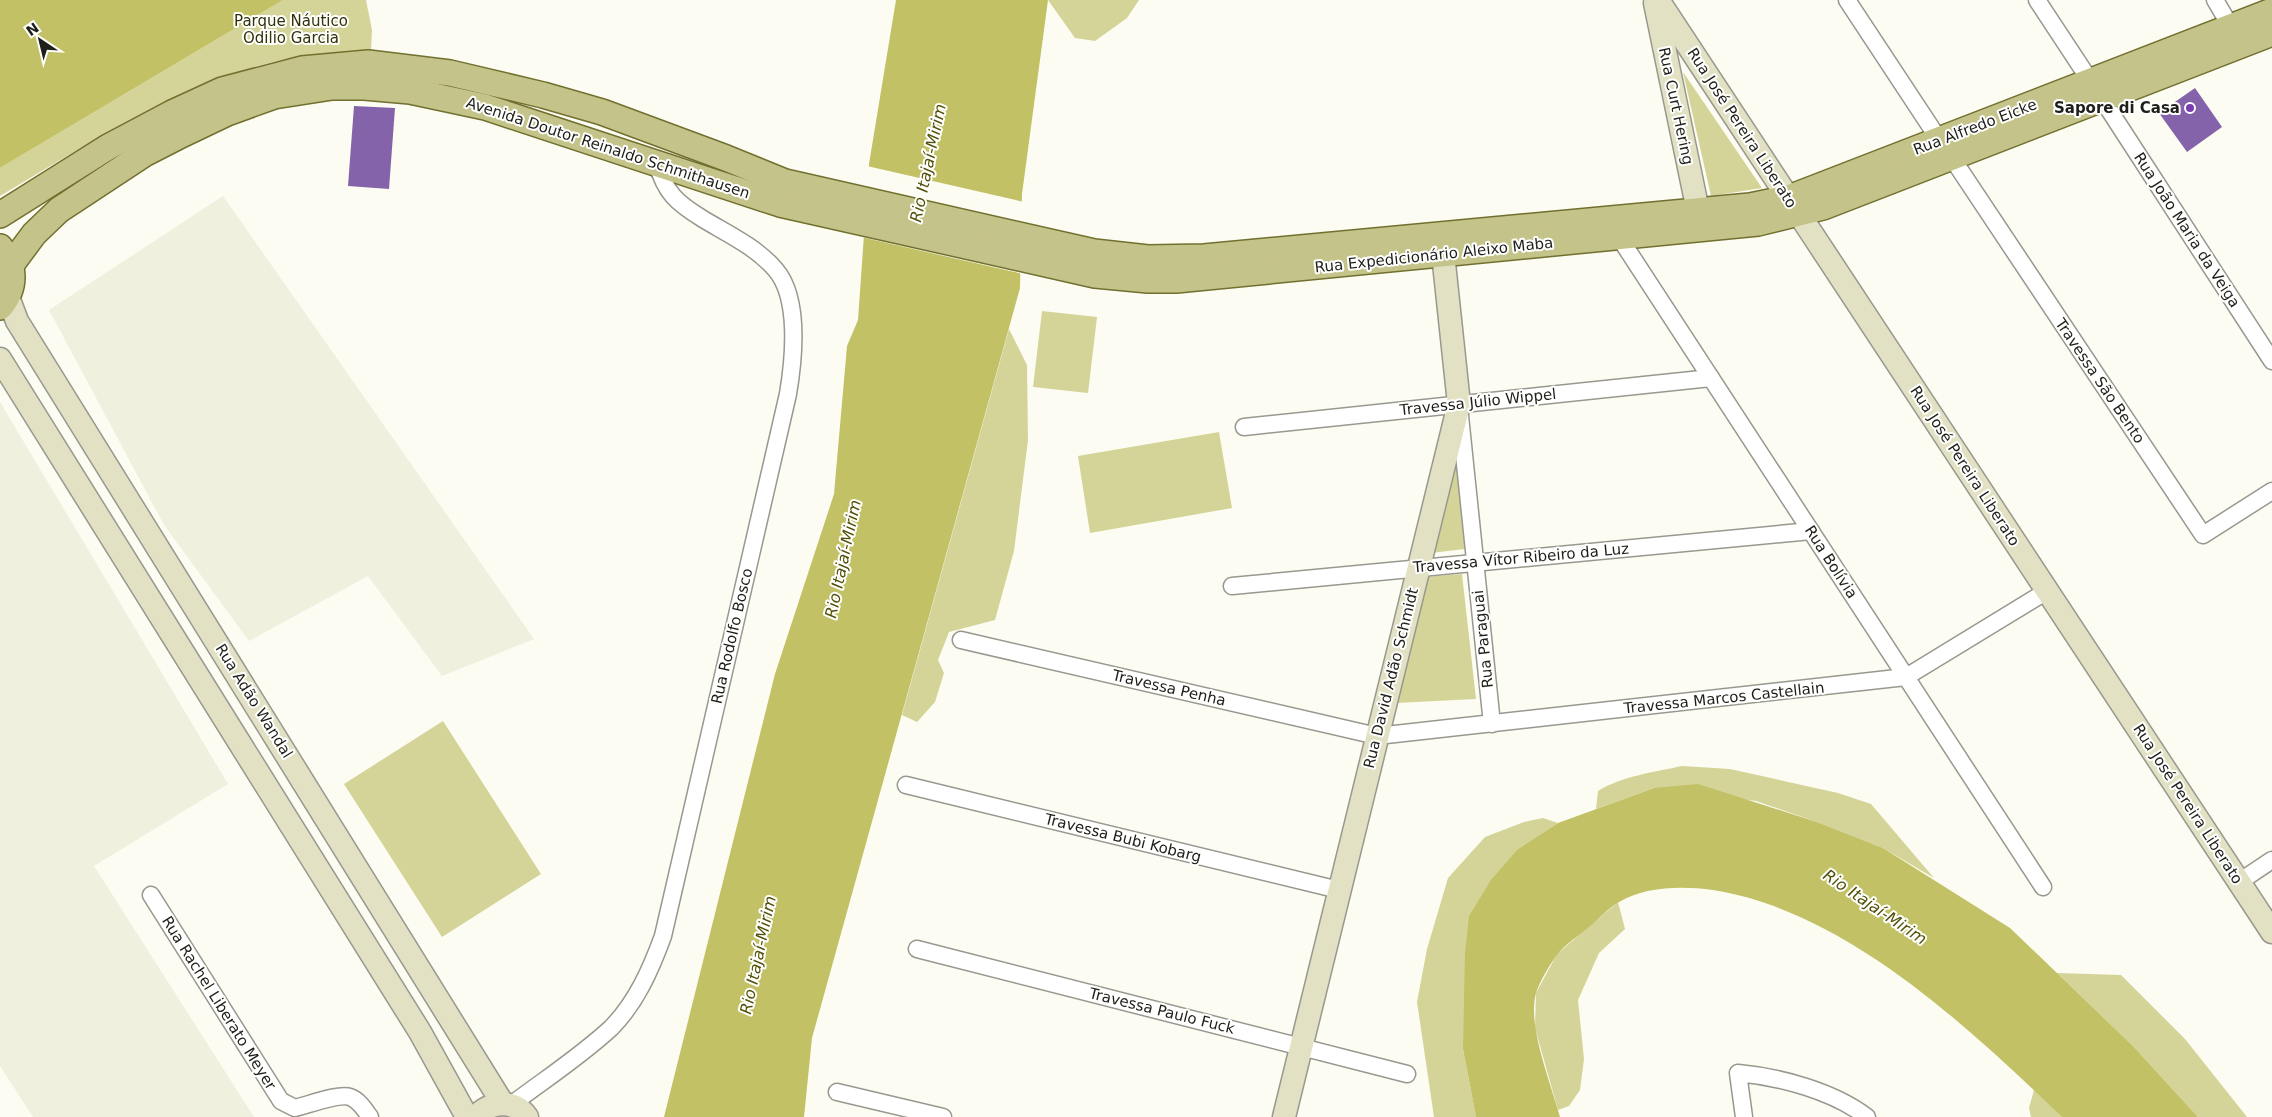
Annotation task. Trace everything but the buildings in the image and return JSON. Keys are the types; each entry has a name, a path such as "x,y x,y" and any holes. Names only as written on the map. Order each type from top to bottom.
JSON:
{"main road":[{"name":"Rua José Pereira Liberato","path":"1656,0 2272,932"},
{"name":"Rua Curt Hering","path":"1656,0 1698,211"},
{"name":"Rua Alfredo Eicke","path":"2097,90 2231,27 2272,11"},
{"name":"Rua Alfredo Eicke","path":"1794,207 2097,90 2272,33"},
{"name":"Avenida Doutor Reinaldo Schmithausen","path":"0,215 108,147 172,113 222,90 275,74 302,69 368,63 450,73 543,95 602,112 726,158 783,193"},
{"name":"Avenida Doutor Reinaldo Schmithausen","path":"6,256 34,234 59,210 144,154 228,113 274,96 332,87 383,89 451,99 523,118 656,163 783,193"},
{"path":"523,118 543,95"},
{"name":"Rua Expedicionário Aleixo Maba","path":"783,193 1071,259 1204,257 1620,237 1758,223 1794,207"},
{"name":"Rua Expedicionário Aleixo Maba","path":"1442,245 1698,211 1750,206 1794,207"},
{"name":"Rua David Adão Schmidt","path":"1284,1117 1459,404 1442,245"},
{"path":"4,302 12,287 6,256"},
{"name":"Rua Adão Wandal","path":"4,302 514,1109"},
{"path":"0,359 420,1032 467,1117"},
{"path":"476,1117 488,1107 514,1109"}],"street":[{"path":"1847,0 1946,149"},
{"name":"Rua João Maria da Veiga","path":"2037,0 2272,361"},
{"path":"2214,0 2231,27"},
{"name":"Travessa São Bento","path":"1946,149 2203,535 2272,491"},
{"name":"Rua Rodolfo Bosco","path":"514,1109 611,1028 634,999 653,965 663,936 672,898 788,394 793,364 792,321 788,292 776,270 755,250 679,204 662,183 656,163"},
{"name":"Rua Bolívia","path":"1620,237 2042,887"},
{"name":"Travessa Júlio Wippel","path":"1244,427 1711,378"},
{"name":"Rua Paraguai","path":"1459,404 1492,724"},
{"name":"Travessa Vítor Ribeiro da Luz","path":"1232,586 1811,531"},
{"name":"Travessa Marcos Castellain","path":"1377,736 1906,677 2047,590"},
{"name":"Travessa Penha","path":"960,640 1377,736"},
{"name":"Travessa Bubi Kobarg","path":"906,785 1339,890"},
{"path":"2239,882 2272,860"},
{"name":"Rua Rachel Liberato Meyer","path":"151,895 281,1101 295,1108 337,1097 350,1097 363,1106 370,1117"},
{"name":"Travessa Paulo Fuck","path":"916,949 1407,1074"},
{"path":"1744,1117 1738,1073 1765,1076 1818,1091 1867,1117"},
{"path":"837,1092 943,1117"}],"shaded area":[{"path":"223,196 534,639 442,676 368,576 249,641 164,525 49,310"},
{"path":"0,402 228,784 94,866 254,1117 33,1117 0,1066"}],"green space":[{"name":"Parque Náutico Odilio Garcia","path":"283,0 366,0 372,30 371,50 303,56 223,77 146,112 108,132 0,196 0,168"},
{"path":"1048,0 1139,0 1127,18 1095,41 1075,38"},
{"path":"1683,72 1762,188 1711,196"},
{"path":"1042,311 1097,317 1088,393 1033,387"},
{"path":"1009,329 1027,365 1028,440 1014,551 995,620 949,632 938,660 944,673 935,702 917,722 902,715"},
{"path":"1219,432 1232,508 1090,533 1078,456"},
{"path":"1455,451 1465,549 1431,553"},
{"path":"1462,574 1476,699 1396,703 1424,577"},
{"path":"443,721 541,874 442,937 344,784"},
{"path":"1682,766 1730,769 1838,793 1871,804 1934,878 1883,848 1756,801 1654,788 1596,809 1598,791 1607,786 1639,775"},
{"path":"1543,818 1558,823 1518,849 1463,1049 1476,1117 1434,1117 1417,1002 1427,949 1448,878 1485,837 1524,822"},
{"path":"1618,902 1625,929 1599,953 1578,1000 1584,1059 1580,1090 1569,1106 1558,1110 1535,1028 1536,993 1557,954"},
{"path":"2057,973 2121,975 2185,1039 2247,1117 2198,1117 2133,1046"},
{"path":"2034,1090 2062,1117 2031,1117 2029,1108"}],"water":[{"path":"0,0 283,0 0,168"},
{"name":"Rio Itajaí-Mirim","path":"896,0 1048,0 1022,194 1020,288 812,1038 804,1117 664,1117 775,674 834,494 847,346 858,320 869,164"},
{"name":"Rio Itajaí-Mirim","path":"1698,784 1817,822 1883,848 2010,928 2133,1046 2198,1117 2062,1117 1987,1047 1945,1011 1857,947 1810,922 1762,902 1713,890 1665,888 1630,897 1607,911 1560,951 1551,963 1536,993 1534,1006 1537,1038 1560,1117 1476,1117 1463,1049 1465,953 1469,916 1491,880 1518,849 1558,823 1654,788"}],"pier":[{"path":"867,166 1024,202 1023,274 861,237"}],"place":[{"name":"Sapore di Casa","path":"2190,108"}]}
